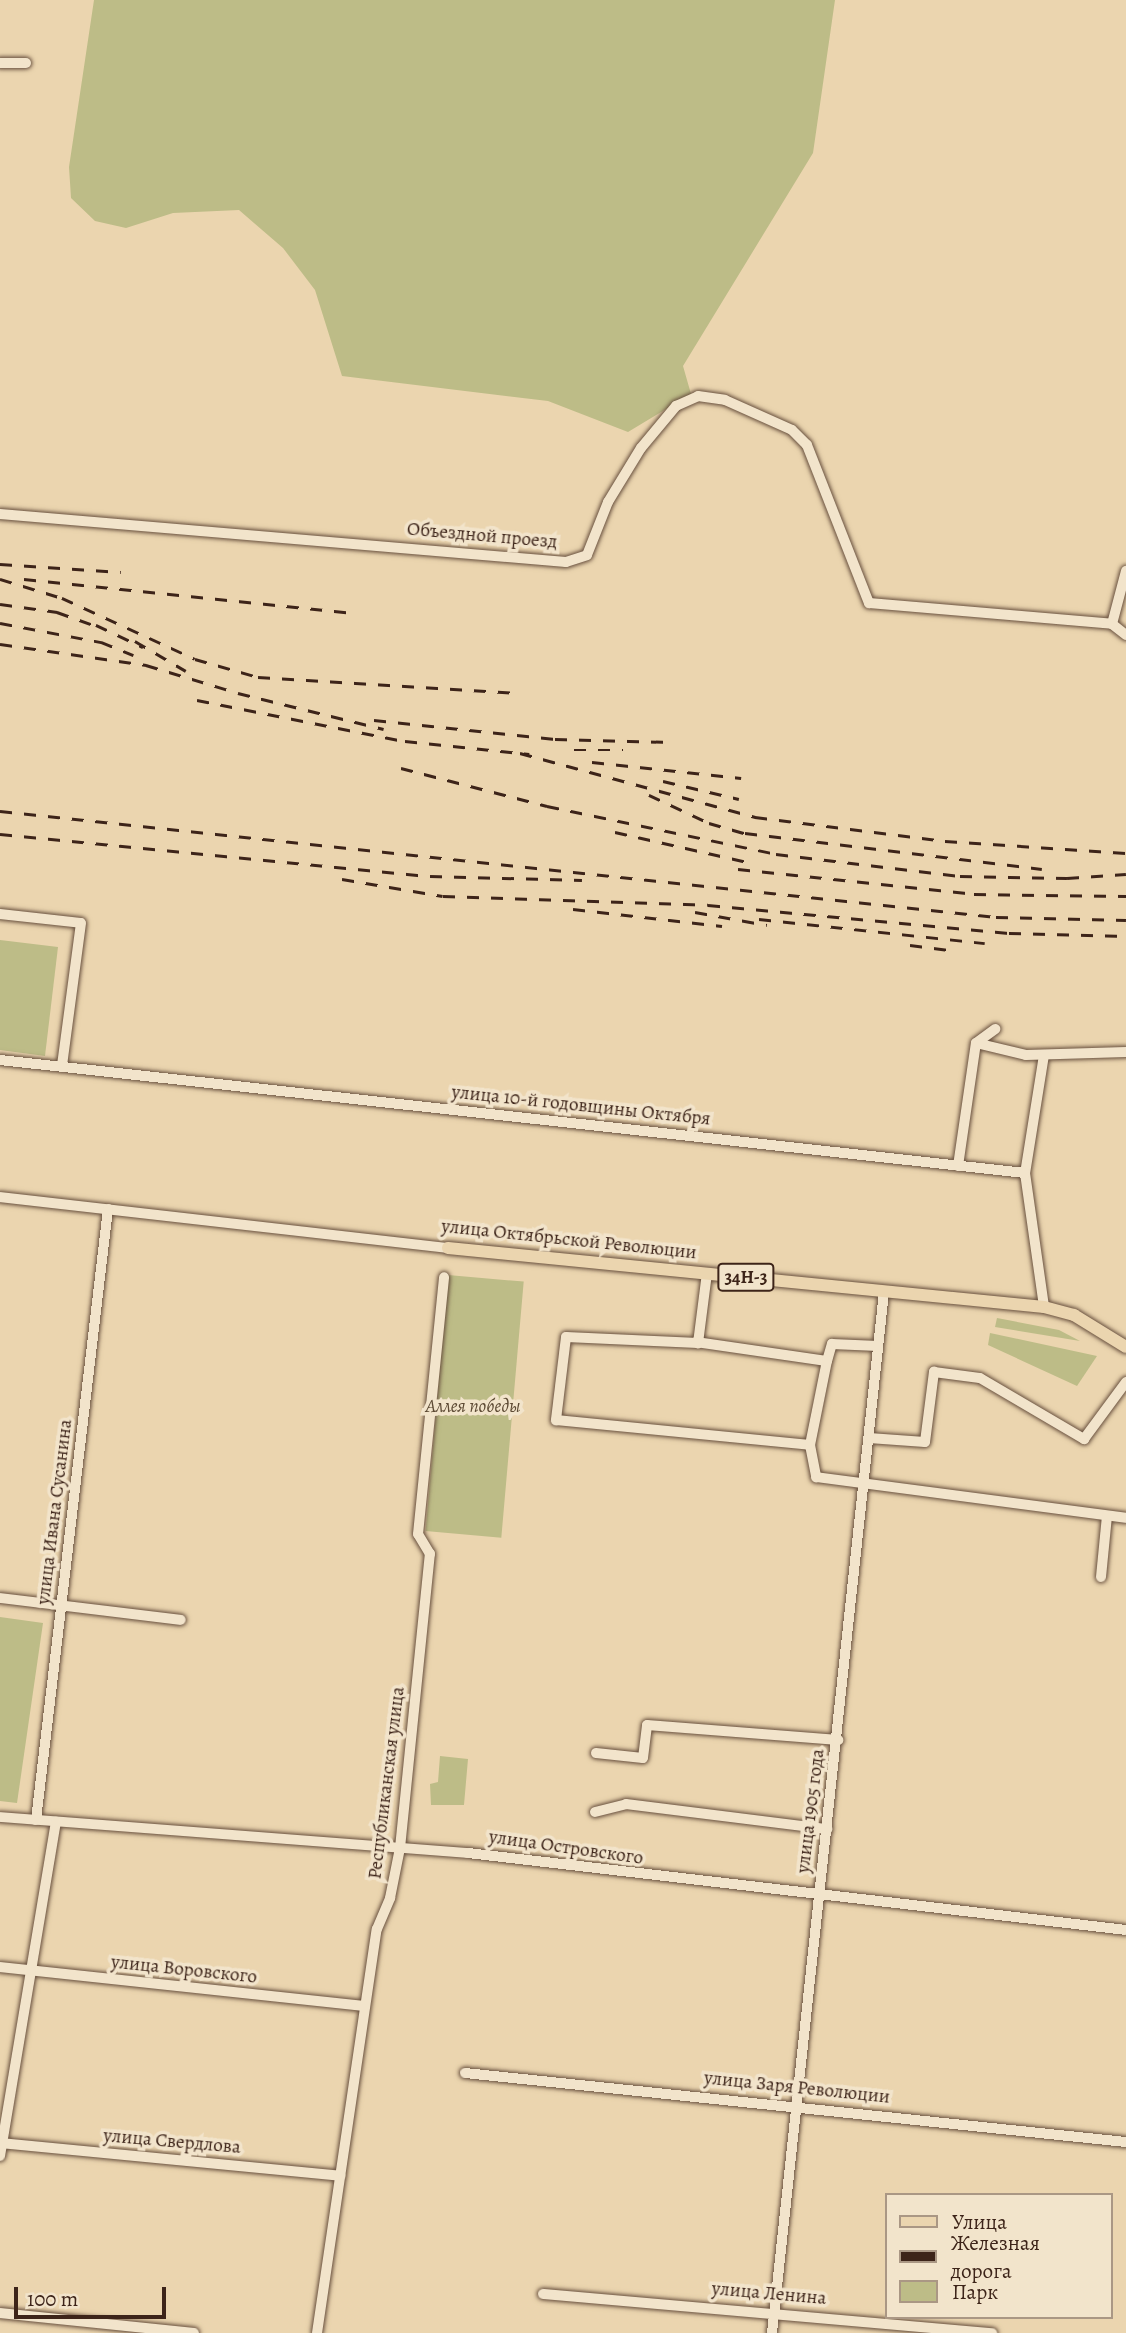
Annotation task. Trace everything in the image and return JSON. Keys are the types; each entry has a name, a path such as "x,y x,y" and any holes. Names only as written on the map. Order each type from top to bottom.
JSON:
{"main road":[{"name":"улица Октябрьской Революции","path":"448,1248 1044,1307 1074,1315 1126,1347"}],"street":[{"path":"0,63 26,63"},
{"name":"Объездной проезд","path":"0,514 566,562 586,555 608,502 641,448 676,406 698,396 725,400 792,430 807,445 869,603 1112,624"},
{"path":"1126,571 1112,624 1126,635"},
{"path":"0,914 81,923 62,1066"},
{"path":"958,1166 976,1043 995,1029"},
{"path":"976,1043 1044,1055 1126,1052"},
{"path":"1044,1055 1025,1174 1044,1307"},
{"name":"улица 10-й годовщины Октября","path":"0,1060 1025,1174"},
{"name":"улица Октябрьской Революции","path":"0,1197 448,1248"},
{"name":"улица Ивана Сусанина","path":"36,1820 108,1209"},
{"path":"696,1342 707,1273"},
{"name":"Республиканская улица","path":"317,2333 377,1929 390,1898 400,1847 430,1554 418,1534 444,1277"},
{"name":"улица 1905 года","path":"772,2333 795,2105 838,1740 884,1292"},
{"path":"810,1445 556,1420 566,1337 696,1342 827,1361"},
{"path":"878,1346 832,1344 810,1445 816,1478 1126,1518"},
{"path":"869,1438 925,1442 934,1372 980,1378 1084,1439 1126,1382"},
{"path":"1101,1577 1107,1516"},
{"path":"0,1598 181,1620"},
{"path":"596,1753 643,1758 648,1725 838,1740"},
{"path":"595,1812 626,1804 827,1829"},
{"name":"улица Островского","path":"0,1816 400,1847 1126,1930"},
{"path":"0,2156 56,1822"},
{"name":"улица Воровского","path":"0,1967 364,2006"},
{"name":"улица Заря Революции","path":"465,2073 795,2105 1126,2142"},
{"name":"улица Свердлова","path":"1,2143 340,2176"},
{"name":"улица Ленина","path":"542,2294 775,2311 992,2333"},
{"path":"0,2313 194,2333"}],"green space":[{"path":"94,0 835,0 813,153 683,366 691,394 628,432 548,401 342,376 315,290 283,248 239,210 173,213 126,228 95,221 71,198 69,167"},
{"path":"0,940 58,947 45,1056 0,1050"},
{"name":"Аллея победы","path":"448,1275 524,1282 501,1538 426,1531"},
{"path":"997,1318 1059,1330 1080,1341 995,1327"},
{"path":"990,1333 1097,1356 1077,1386 988,1345"},
{"path":"0,1617 43,1623 17,1803 0,1801"},
{"path":"440,1756 468,1759 464,1805 431,1805 430,1784 438,1782"}],"railway":[{"path":"0,564 121,572"},
{"path":"0,579 62,598 195,659 258,677 519,693"},
{"path":"24,579 346,612"},
{"path":"0,604 57,612 102,628"},
{"path":"0,623 101,642 134,655"},
{"path":"96,625 143,647"},
{"path":"135,641 186,671"},
{"path":"0,644 146,665 238,693 384,729"},
{"path":"197,700 405,741 529,754"},
{"path":"374,720 555,739 670,742"},
{"path":"574,750 623,750"},
{"path":"520,753 755,817 945,841 1126,853"},
{"path":"592,762 741,778"},
{"path":"401,768 547,806 776,854 960,876 1067,878 1126,874"},
{"path":"663,781 739,799"},
{"path":"649,795 709,823 745,833 1042,869"},
{"path":"0,811 996,917 1126,920"},
{"path":"615,832 751,863"},
{"path":"0,834 430,876 582,880"},
{"path":"738,869 974,894 1126,896"},
{"path":"342,879 443,896 708,905 1009,933 1126,936"},
{"path":"573,909 722,926"},
{"path":"695,912 767,925"},
{"path":"759,919 985,943"},
{"path":"910,945 957,951"}]}
